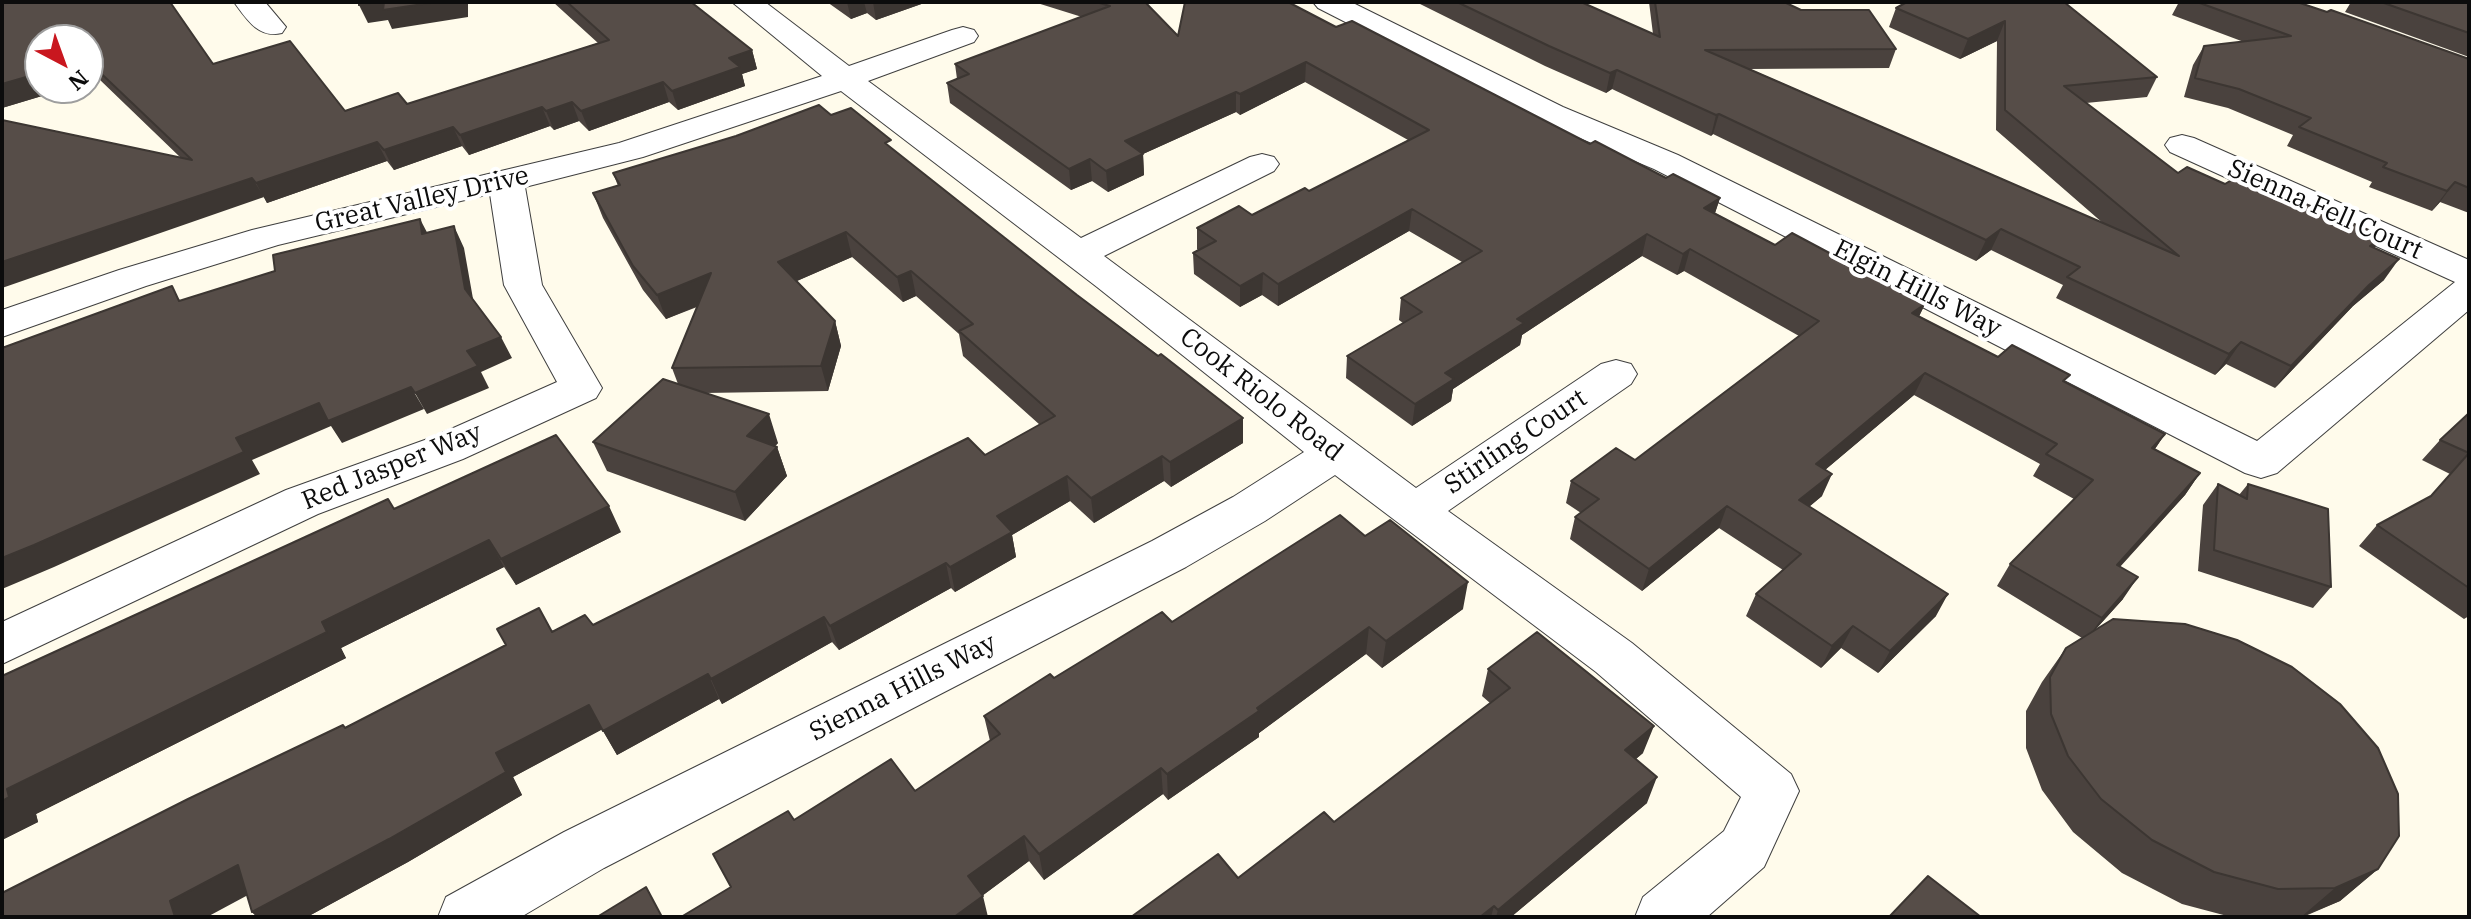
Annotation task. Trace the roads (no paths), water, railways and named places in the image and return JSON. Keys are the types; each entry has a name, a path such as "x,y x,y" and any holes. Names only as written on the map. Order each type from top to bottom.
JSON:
{"street":[{"path":"249,2 271,27"},
{"name":"Cook Riolo Road","path":"747,2 842,79 1707,730 1772,791 1744,849 1664,917"},
{"name":"Elgin Hills Way","path":"1328,2 1551,114 1666,162 2261,462 2469,290"},
{"name":"Great Valley Drive","path":"2,324 112,283 237,244 629,150 963,36"},
{"name":"Sienna Fell Court","path":"2182,145 2469,274"},
{"path":"1078,254 1262,164"},
{"name":"Red Jasper Way","path":"2,644 302,502 448,448 581,388 523,285 506,181"},
{"name":"Stirling Court","path":"1417,510 1616,374"},
{"name":"Sienna Hills Way","path":"467,917 584,850 1169,554 1249,509 1336,453"}]}
